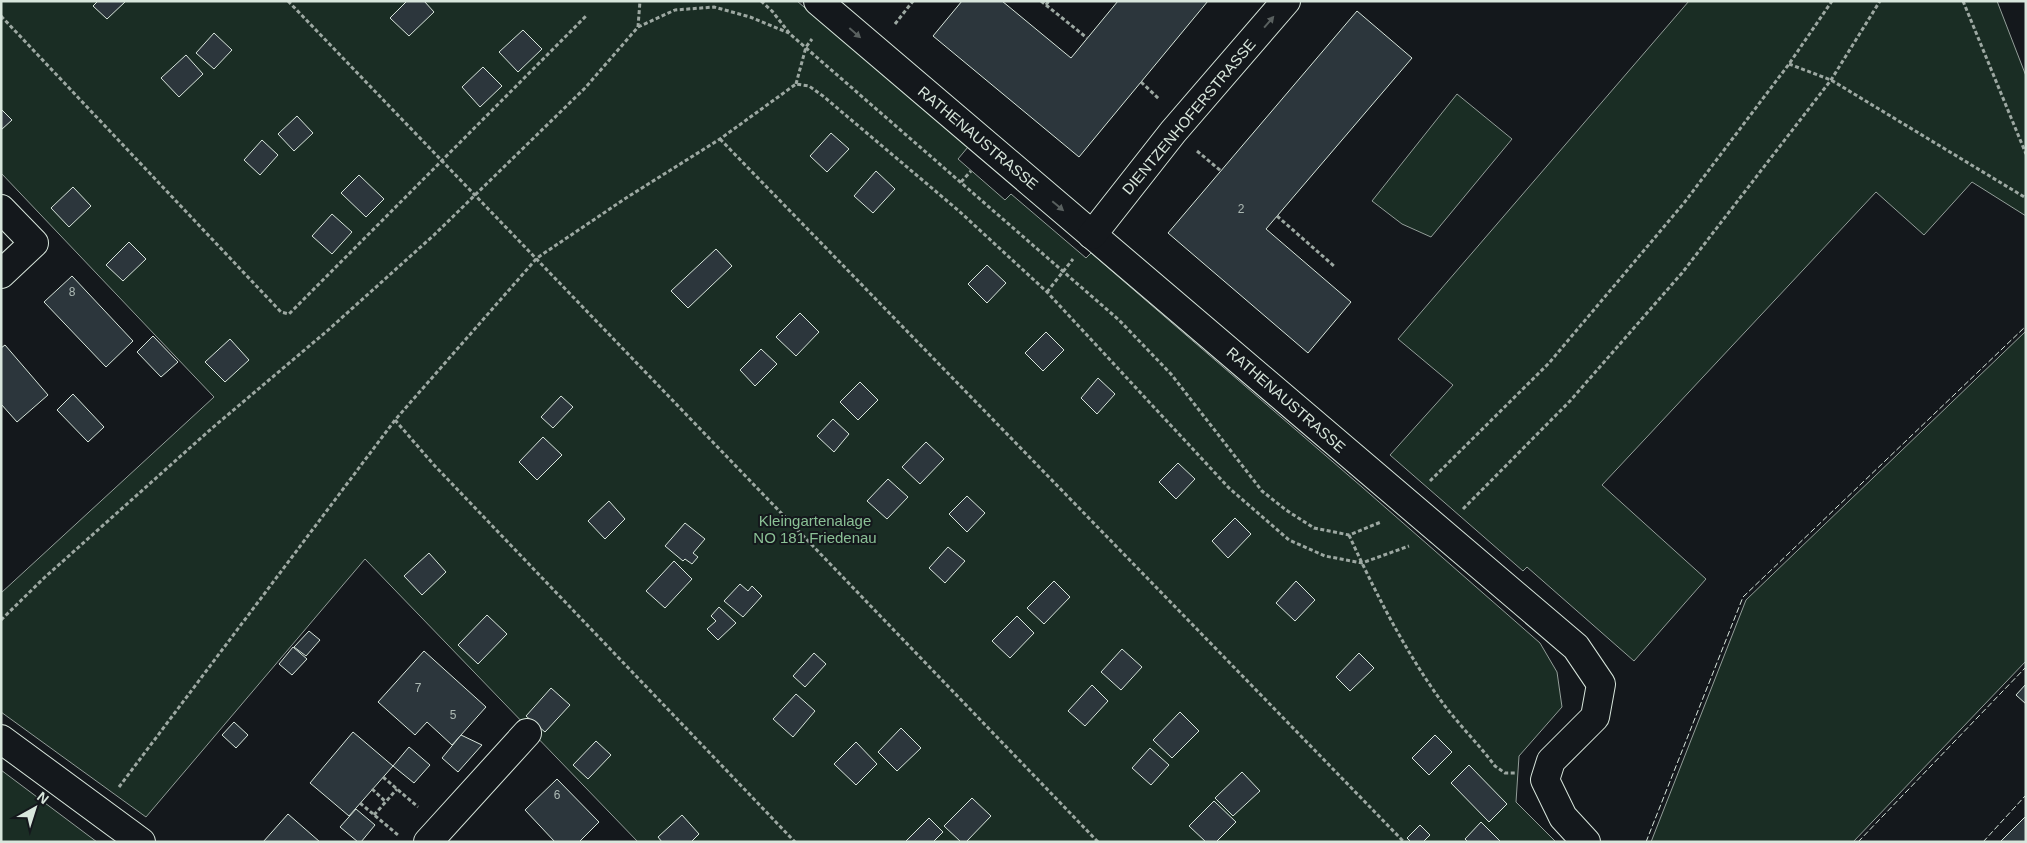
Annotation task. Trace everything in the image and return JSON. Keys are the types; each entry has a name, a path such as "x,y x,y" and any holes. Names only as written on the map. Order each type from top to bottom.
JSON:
{"street":[{"name":"RATHENAUSTRASSE","path":"818,1 1576,647 1601,684 1595,717 1551,760 1545,780"},
{"name":"DIENTZENHOFERSTRASSE","path":"1092,235 1173,132 1286,1"},
{"path":"1,209 34,243 1,274"},
{"path":"434,834 526,733"},
{"path":"1,739 141,842"},
{"path":"1545,780 1563,817 1586,842"}],"path":[{"path":"288,1 1098,842"},
{"path":"638,27 640,1"},
{"path":"761,1 772,11 790,34 1118,320 1171,374 1262,491 1286,510 1314,528 1349,534 1375,525 1408,504 1549,363 1684,203 1789,64 1832,1"},
{"path":"1041,1 1087,38"},
{"path":"1046,5 1049,1"},
{"path":"796,84 809,86 823,96 959,211 1047,292 1229,488 1258,514 1289,540 1325,556 1362,563 1401,550 1440,532 1570,401 1682,273 1831,80 1880,1"},
{"path":"1963,1 2026,154"},
{"path":"1,620 44,578 211,429 334,325 434,235 585,88 638,27 674,10 714,7 750,17 790,34"},
{"path":"1,16 282,312 289,314 440,160 587,15"},
{"path":"101,812 395,420 537,258 626,198 720,140 796,84 806,47"},
{"path":"1789,64 1831,80 2026,198"},
{"path":"720,140 1404,842"},
{"path":"961,182 971,171"},
{"path":"1277,216 1334,266"},
{"path":"1047,292 1064,271"},
{"path":"395,420 440,472 795,842"},
{"path":"1349,534 1362,563 1418,666 1440,700 1495,766 1505,773 1515,773 1545,780"},
{"path":"383,777 397,789 434,834"},
{"path":"372,789 386,802"},
{"path":"374,815 397,789"},
{"path":"360,803 399,836"}],"green space":[{"name":"Kleingartenalage NO 181 Friedenau","path":"1,1 797,1 968,147 958,159 1005,200 1011,194 1086,258 1091,253 1540,643 1557,672 1562,707 1519,756 1516,802 1556,842 638,842 365,559 146,817 1,712 1,593 214,397 1,173"},
{"path":"1689,1 1997,1 2026,76 2026,216 1972,182 1924,235 1876,192 1602,485 1706,579 1634,661 1527,567 1523,571 1390,455 1453,385 1398,339"},
{"path":"1457,94 1512,139 1431,237 1402,224 1372,201"},
{"path":"2026,331 2026,661 1853,842 1651,842 1746,600"},
{"path":"1,770 97,842 1,842"}],"building":[{"path":"98,1 126,1 107,19 93,6"},
{"path":"407,1 424,1 434,12 409,36 390,18"},
{"path":"962,1 1002,1 1071,58 1118,1 1208,1 1079,157 933,36"},
{"path":"1357,11 1412,58 1266,229 1351,302 1308,353 1168,233"},
{"path":"523,30 542,49 518,72 499,52"},
{"path":"214,33 232,50 214,69 196,53"},
{"path":"186,55 203,74 179,97 161,78"},
{"path":"483,67 502,86 480,107 462,87"},
{"path":"1,109 12,120 1,130"},
{"path":"297,116 313,133 294,151 278,134"},
{"path":"831,133 849,149 827,172 810,156"},
{"path":"262,140 278,155 260,175 244,160"},
{"path":"876,171 895,189 873,213 854,196"},
{"path":"359,175 384,199 366,217 341,193"},
{"path":"73,187 91,206 69,227 51,208"},
{"path":"332,214 352,232 332,254 312,236"},
{"path":"129,242 146,259 123,281 106,265"},
{"path":"716,249 732,266 688,308 671,291"},
{"path":"987,265 1006,283 987,303 968,284"},
{"path":"72,276 133,341 106,367 44,302"},
{"path":"800,313 819,332 796,356 776,337"},
{"path":"1046,332 1064,350 1043,371 1025,353"},
{"path":"153,336 178,362 161,377 137,352"},
{"path":"230,339 249,360 225,382 205,362"},
{"path":"5,345 48,395 17,422 1,404 1,348"},
{"path":"761,349 777,364 755,386 740,370"},
{"path":"1098,378 1115,394 1097,414 1081,398"},
{"path":"860,382 878,400 858,420 840,402"},
{"path":"73,394 104,427 88,442 57,410"},
{"path":"561,396 573,407 553,428 541,417"},
{"path":"833,419 849,434 834,452 817,436"},
{"path":"543,437 562,455 537,480 519,462"},
{"path":"926,442 944,459 920,484 902,467"},
{"path":"1178,463 1195,479 1176,499 1159,482"},
{"path":"888,479 908,497 887,519 867,501"},
{"path":"967,496 985,513 967,532 949,514"},
{"path":"609,501 625,519 605,539 588,521"},
{"path":"1235,518 1251,534 1228,558 1212,541"},
{"path":"685,523 705,539 693,553 698,557 692,564 685,559 683,561 665,546"},
{"path":"948,547 965,561 945,583 929,568"},
{"path":"429,553 446,572 422,595 404,576"},
{"path":"674,561 692,579 665,608 646,591"},
{"path":"1054,581 1070,597 1044,624 1027,608"},
{"path":"1296,581 1315,600 1295,621 1276,603"},
{"path":"740,584 748,591 752,586 762,596 743,617 724,601"},
{"path":"719,607 736,623 718,640 707,629 716,621 711,616"},
{"path":"487,615 507,634 478,664 458,645"},
{"path":"1017,616 1034,633 1010,658 992,641"},
{"path":"309,631 320,640 306,656 294,647"},
{"path":"293,647 307,659 292,675 279,664"},
{"path":"1122,649 1142,667 1121,690 1101,672"},
{"path":"424,651 486,707 452,745 427,722 415,735 378,702"},
{"path":"814,653 826,664 805,687 793,676"},
{"path":"1359,653 1374,668 1350,691 1336,677"},
{"path":"2026,684 2026,704 2016,695"},
{"path":"1092,685 1108,701 1085,726 1068,711"},
{"path":"551,688 570,705 545,732 526,716"},
{"path":"796,694 815,711 793,737 773,719"},
{"path":"1180,712 1199,731 1172,758 1153,740"},
{"path":"234,722 248,735 236,748 222,735"},
{"path":"901,728 921,748 897,771 878,752"},
{"path":"353,732 393,766 349,816 310,783"},
{"path":"461,735 482,745 458,772 442,758"},
{"path":"1435,735 1452,752 1429,775 1412,758"},
{"path":"596,741 611,755 588,779 573,765"},
{"path":"856,742 877,764 856,785 834,764"},
{"path":"409,747 430,765 414,783 393,766"},
{"path":"1150,748 1169,765 1151,785 1132,768"},
{"path":"1469,765 1507,804 1489,822 1451,783"},
{"path":"1242,772 1260,791 1233,816 1215,798"},
{"path":"557,779 599,822 579,842 555,842 525,810"},
{"path":"972,798 991,816 966,842 961,842 944,826"},
{"path":"1214,801 1236,822 1216,842 1206,842 1189,826"},
{"path":"356,809 375,825 361,842 358,842 340,827"},
{"path":"288,814 320,842 263,842"},
{"path":"682,815 699,834 691,842 662,842 658,837"},
{"path":"2026,816 2026,842 2000,842"},
{"path":"929,818 943,832 933,842 905,842"},
{"path":"1481,822 1501,842 1468,842 1465,839"},
{"path":"1420,825 1430,835 1423,842 1411,842 1407,838"}],"fence":[{"path":"1646,842 1743,597 2026,326"},
{"path":"1858,842 2026,667"},
{"path":"1983,842 2026,795"}]}
